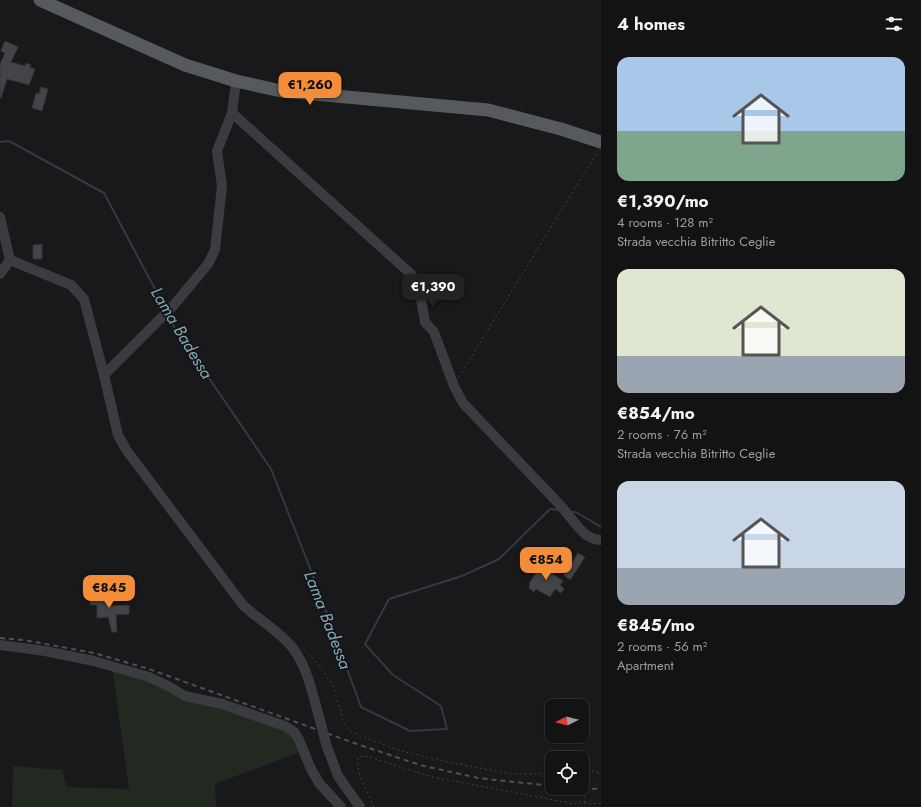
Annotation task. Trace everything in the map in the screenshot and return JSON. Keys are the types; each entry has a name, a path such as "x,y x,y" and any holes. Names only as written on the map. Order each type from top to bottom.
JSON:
{"main road":[{"path":"40,0 185,65 236,81 281,91 488,110 561,129 601,142"}],"street":[{"path":"104,375 173,306 208,264 215,250 222,186 217,151 232,113 236,81"},
{"path":"232,113 411,274 419,287 425,322 434,332 454,386 463,403 561,506 579,528 594,539 601,540"},
{"path":"0,217 10,260 0,274"},
{"path":"10,260 71,285 84,299 118,435 127,451 243,605 281,635 293,647 310,684 326,744 338,776 360,807"},
{"path":"0,645 94,661 149,677 185,696 222,704 285,726 294,732 299,740 311,769 319,783 342,807"}],"path":[{"path":"454,386 598,152 601,142"},
{"path":"301,646 322,669 333,686 344,723 350,731 363,738 401,751 453,763 511,774 545,774"},
{"path":"374,807 359,772 357,763 358,758 362,756 370,756 432,776 566,802 590,804 601,803"},
{"path":"589,771 601,773"},
{"path":"584,795 585,803"}],"shaded area":[{"path":"112,666 294,732 303,751 215,784 216,807 12,807 13,766 62,770 67,787 129,789"}],"building":[{"path":"5,41 18,47 11,62 25,66 26,63 31,65 30,68 35,69 29,85 7,79 0,98 0,64 5,53 1,51"},
{"path":"41,87 48,89 42,111 32,108 36,93 39,94"},
{"path":"42,244 42,259 33,259 33,245"},
{"path":"578,553 585,557 570,580 564,575"},
{"path":"545,562 551,566 548,571 563,581 560,585 564,589 561,593 555,589 550,597 536,589 534,592 529,588 529,584 541,565 542,566"},
{"path":"102,590 107,590 107,598 111,598 112,606 129,605 129,614 116,615 117,632 112,632 108,617 97,618 97,605 90,605 90,597 102,597"}],"waterway":[{"name":"Lama Badessa","path":"0,142 9,141 104,193 165,308"},
{"name":"Lama Badessa","path":"169,316 174,327 271,469 310,568 361,707 410,731 447,729 441,706 393,675 365,644 389,599 462,576 499,559 550,509 560,510"},
{"name":"Lama Badessa","path":"570,512 576,512 601,527"}],"railway":[{"path":"0,638 24,640 94,653 149,669 354,743 420,765 478,778 545,785"},
{"path":"589,789 601,789"}]}
